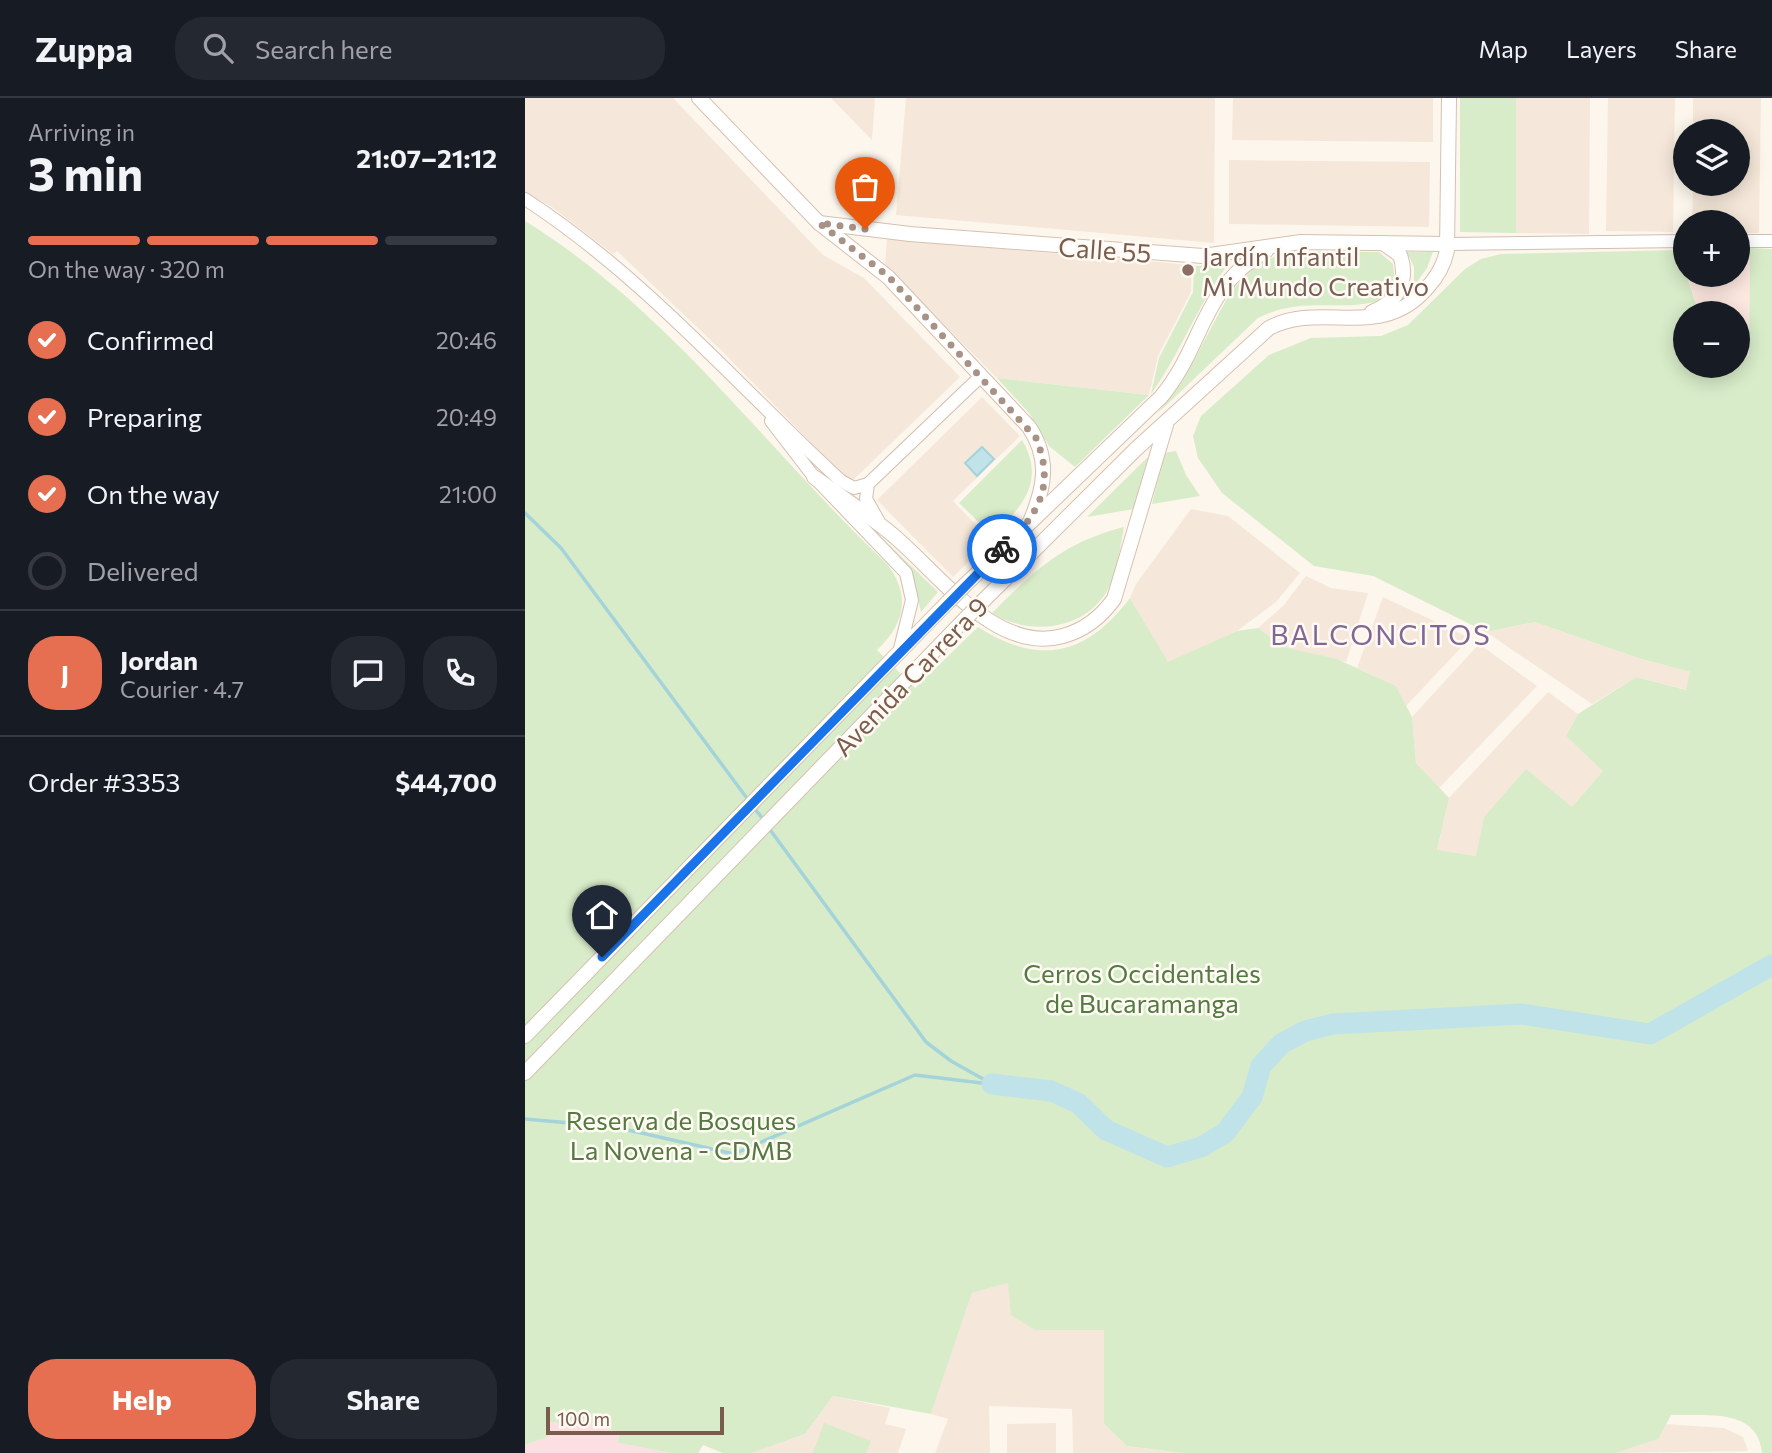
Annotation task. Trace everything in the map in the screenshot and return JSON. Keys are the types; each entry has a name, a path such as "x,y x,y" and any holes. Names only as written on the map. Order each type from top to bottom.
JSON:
{"main road":[{"path":"699,98 819,223 888,276 1029,428 1040,448 1043,486 1030,522"},
{"name":"Avenida Carrera 9","path":"525,1073 966,618 1170,417 1269,328 1291,319 1354,319 1388,315 1415,300 1443,266 1447,244 1449,98"},
{"name":"Calle 55","path":"819,223 910,234 1203,256 1280,244 1447,244"},
{"path":"1354,319 1391,302 1403,283 1404,266 1400,255 1383,243"},
{"name":"Avenida Carrera 9","path":"525,1036 966,584 1168,389 1232,275 1280,244"},
{"path":"814,477 888,531 1001,629 1040,640 1081,630 1102,615 1119,589 1161,436 1170,417"}],"street":[{"path":"525,199 566,226 639,285 841,481 854,488 868,484 981,376"},
{"name":"Calle 55","path":"1447,244 1673,241"},
{"path":"1750,241 1772,242"},
{"path":"763,407 783,440 814,477 906,573 912,600 895,657"},
{"path":"868,484 866,499 869,508 888,531"}],"shaded area":[{"path":"525,98 673,98 823,255 864,278 960,377 850,483 723,352 617,251 613,254 552,207 525,192"},
{"path":"831,98 875,98 872,140"},
{"path":"906,98 1215,98 1214,243 896,215"},
{"path":"1233,98 1433,98 1433,142 1232,140"},
{"path":"1516,98 1590,98 1589,234 1516,233"},
{"path":"1608,98 1675,98 1673,232 1606,231"},
{"path":"1693,98 1761,98 1759,233 1750,233 1750,210 1692,210 1693,196 1750,196 1750,119 1693,119"},
{"path":"1229,160 1430,162 1429,227 1229,224"},
{"path":"887,239 1192,265 1191,292 1158,356 1149,395 997,378 885,265"},
{"path":"1691,287 1750,287 1750,301 1695,301"},
{"path":"982,397 1020,436 953,501 991,540 953,577 877,500"},
{"path":"1191,509 1228,516 1300,573 1276,602 1237,631 1168,663 1130,598 1136,584"},
{"path":"1306,576 1331,588 1368,593 1346,662 1284,647 1258,628 1283,606"},
{"path":"1383,597 1470,638 1406,706 1396,686 1357,668"},
{"path":"1535,622 1638,658 1690,672 1687,690 1636,677 1592,704 1486,632"},
{"path":"1479,644 1537,686 1439,788 1416,763 1412,717"},
{"path":"1548,692 1578,714 1566,736 1604,770 1572,807 1484,817 1477,856 1437,851 1449,798"},
{"path":"1008,1283 1035,1330 1104,1330 1104,1424 1127,1446 1184,1453 1073,1453 1072,1409 989,1406 990,1453 935,1453 948,1419 931,1414 972,1293"},
{"path":"833,1396 890,1408 885,1424 906,1429 898,1453 752,1453 805,1434"},
{"path":"550,1422 589,1422 619,1433 618,1443 672,1453 525,1453 525,1445 549,1436"},
{"path":"1056,1423 1056,1453 1007,1453 1007,1424"},
{"path":"1665,1424 1724,1428 1743,1437 1748,1451 1616,1453 1657,1439"}],"green space":[{"path":"1460,98 1516,98 1516,233 1460,232"},
{"name":"Cerros Occidentales de Bucaramanga","path":"525,221 577,256 671,338 887,564 899,587 901,609 894,630 877,650 915,688 978,627 1022,647 1061,649 1079,643 1096,632 1130,598 1168,662 1237,631 1258,628 1284,647 1337,659 1396,686 1412,717 1416,763 1449,798 1437,850 1476,856 1484,817 1526,769 1572,807 1603,771 1566,736 1578,714 1636,677 1686,690 1690,672 1638,658 1535,622 1486,632 1373,576 1314,566 1222,493 1198,458 1193,436 1201,416 1269,355 1311,338 1381,336 1408,325 1465,269 1481,259 1501,254 1673,250 1673,287 1690,287 1695,301 1673,301 1673,378 1750,378 1750,248 1772,249 1772,1453 1762,1453 1758,1438 1751,1428 1740,1421 1714,1415 1671,1415 1658,1439 1616,1453 1184,1453 1127,1446 1104,1424 1104,1330 1035,1330 1011,1315 1008,1283 972,1293 931,1414 833,1396 805,1434 752,1453 723,1453 703,1445 698,1453 672,1453 618,1443 619,1433 589,1422 550,1422 550,1436 525,1445"},
{"path":"1291,251 1379,252 1393,264 1395,282 1383,300 1367,304 1291,307 1258,318 1158,413 1182,382 1231,291 1260,262"},
{"path":"1407,252 1433,252 1427,268 1414,286 1414,267"},
{"path":"1194,266 1227,266 1151,394 1159,358 1193,292"},
{"path":"997,378 1149,395 1075,467 1049,446 1029,413"},
{"path":"1022,440 1032,468 1031,481 1021,504 993,536 959,503"},
{"path":"1176,451 1186,475 1200,496 1152,504 1164,453"},
{"path":"1148,457 1134,509 1087,517"},
{"path":"1124,527 1111,584 1097,604 1084,615 1070,622 1038,627 1022,625 992,613 1037,571 1067,549"},
{"path":"873,529 938,592 921,612 912,573"},
{"path":"824,1423 871,1441 866,1453 813,1453"}],"water":[{"path":"982,447 994,459 977,476 965,463"}],"waterway":[{"path":"525,513 561,548 749,801"},
{"path":"753,807 764,820"},
{"path":"768,827 926,1042 951,1061 992,1084"},
{"path":"992,1084 1051,1091 1078,1103 1106,1130 1167,1157 1201,1147 1225,1133 1252,1097 1261,1066 1281,1044 1305,1031 1333,1024 1522,1014 1650,1034 1772,965"},
{"path":"525,1119 615,1127 734,1154 915,1075 990,1084"}],"way so far":[{"path":"865,229 819,223 888,276 1020,417 1036,438 1043,458 1044,474 1039,500 1030,522 1002,549"}],"place":[{"name":"Jardín Infantil Mi Mundo Creativo","path":"1188,270"}],"district":[{"name":"BALCONCITOS","path":"1381,634"}],"route":[{"path":"602,957 1002,549"}],"park label":[{"name":"Reserva de Bosques La Novena - CDMB","path":"681,1134"}]}
